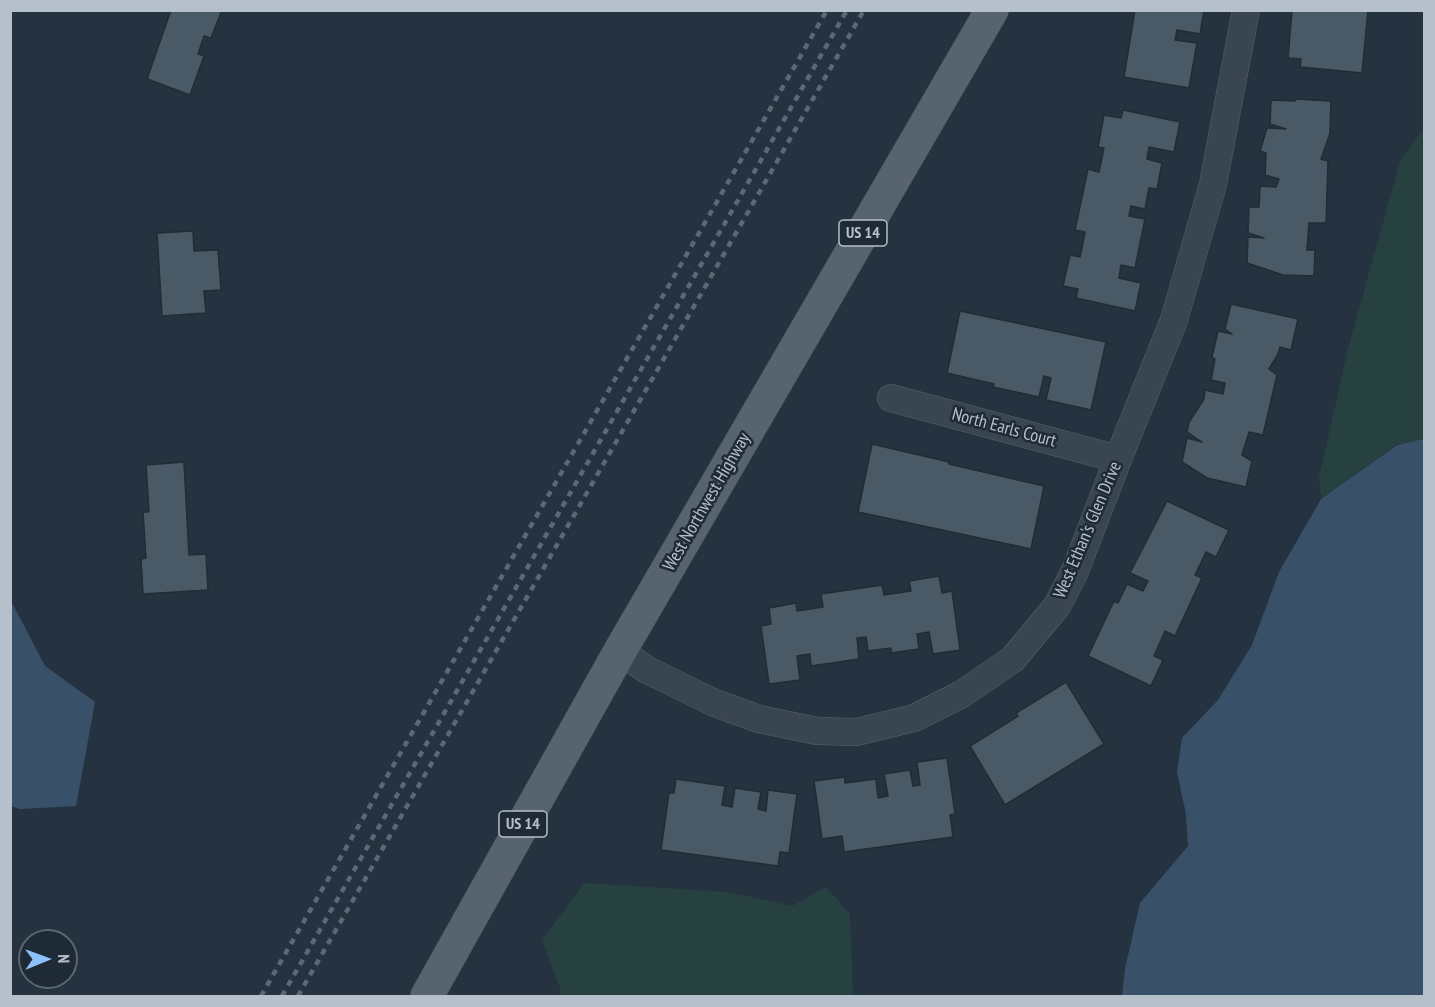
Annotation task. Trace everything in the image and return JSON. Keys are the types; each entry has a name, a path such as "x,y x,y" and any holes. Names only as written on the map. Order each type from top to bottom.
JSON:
{"main road":[{"name":"West Northwest Highway","path":"427,996 620,651 992,10"}],"street":[{"name":"West Ethan's Glen Drive","path":"620,651 647,670 705,699 759,719 817,731 857,732 914,718 962,694 1013,659 1057,606 1075,571 1174,320 1213,184 1246,10"},
{"name":"North Earls Court","path":"891,398 1118,459"}],"green space":[{"path":"1424,128 1424,440 1397,444 1321,499 1319,478 1348,349 1400,161"},
{"path":"585,883 728,892 792,906 826,887 850,914 853,996 560,996 561,991 542,940"}],"water":[{"path":"1424,439 1424,996 1122,996 1125,969 1140,903 1188,846 1186,814 1177,772 1182,738 1218,700 1252,645 1279,572 1321,499 1397,445"},
{"path":"10,599 45,666 95,702 76,806 20,809 11,806"}],"building":[{"path":"171,10 222,10 211,38 204,36 198,54 204,56 190,95 147,79"},
{"path":"1135,10 1204,10 1200,34 1177,30 1175,40 1197,43 1189,88 1124,77"},
{"path":"1292,10 1368,10 1362,73 1300,67 1301,59 1288,58"},
{"path":"1296,99 1331,101 1330,133 1321,159 1328,161 1326,223 1309,223 1307,250 1315,250 1314,276 1283,275 1247,263 1248,237 1264,238 1248,233 1249,207 1259,207 1260,186 1276,187 1279,179 1265,175 1266,153 1260,151 1267,128 1286,129 1270,124 1271,100 1295,101"},
{"path":"1123,110 1180,122 1174,152 1149,147 1147,159 1162,163 1157,189 1149,188 1145,209 1131,206 1129,216 1145,219 1135,268 1121,265 1119,278 1141,283 1135,311 1076,298 1078,289 1063,286 1070,255 1080,257 1085,232 1075,230 1088,169 1099,172 1104,148 1098,147 1104,115 1121,118"},
{"path":"193,231 194,251 218,250 221,290 204,291 206,313 162,316 157,233"},
{"path":"1231,304 1298,319 1291,350 1280,347 1269,369 1277,375 1263,435 1249,432 1242,455 1252,461 1246,487 1207,478 1182,462 1187,438 1202,442 1187,432 1189,422 1204,399 1205,390 1223,394 1225,383 1211,380 1215,359 1212,357 1218,331 1232,334 1225,329"},
{"path":"960,311 1106,342 1091,410 1046,400 1051,378 1044,376 1039,397 993,387 994,384 947,373"},
{"path":"872,444 1044,486 1031,549 858,512"},
{"path":"184,462 189,555 206,554 208,590 143,594 141,559 146,558 143,512 149,512 146,465"},
{"path":"1167,501 1229,530 1216,557 1206,552 1195,575 1202,578 1175,636 1165,631 1154,656 1163,660 1151,686 1088,656 1114,601 1118,603 1127,584 1143,591 1148,581 1130,573"},
{"path":"939,576 942,593 952,591 960,650 933,654 929,632 917,634 919,649 891,653 891,648 868,651 866,637 857,638 859,659 811,666 810,654 797,656 800,680 769,684 761,626 771,624 769,608 796,603 797,611 823,607 821,594 882,585 884,595 911,591 909,581"},
{"path":"1066,682 1104,744 1005,805 970,746 1018,716 1016,713"},
{"path":"947,758 955,814 950,815 953,837 844,852 842,836 822,839 814,781 845,777 845,783 876,779 878,798 888,796 884,774 910,770 913,786 920,785 917,762"},
{"path":"676,779 725,786 722,805 732,807 735,788 761,792 758,809 766,811 768,790 797,794 789,853 780,852 778,866 661,850 669,793 674,793"}],"railway":[{"path":"261,996 827,10"},
{"path":"282,996 847,10"},
{"path":"298,996 864,10"}]}
